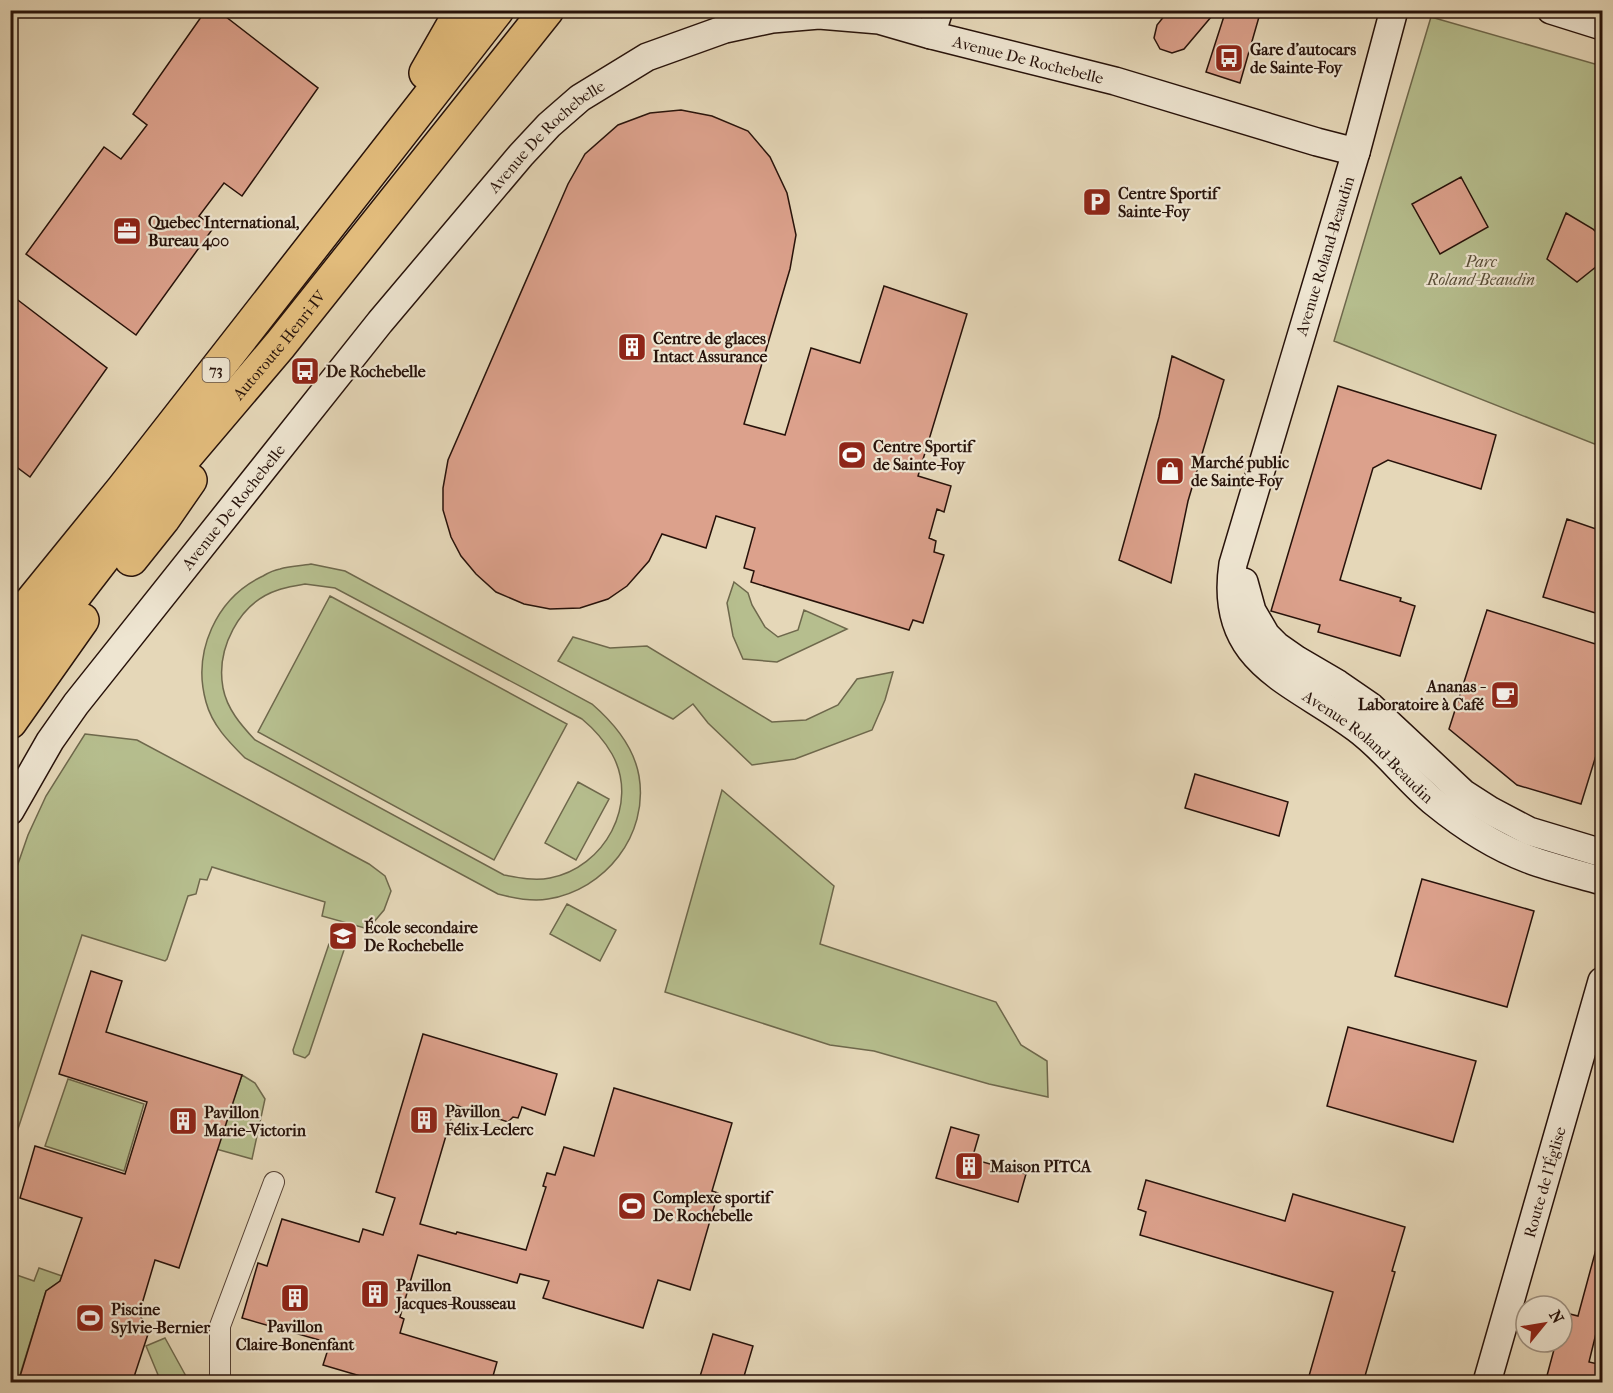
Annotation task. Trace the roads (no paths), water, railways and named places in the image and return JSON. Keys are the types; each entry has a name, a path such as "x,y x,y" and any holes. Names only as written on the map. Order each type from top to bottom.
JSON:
{"highway":[{"path":"358,188 462,10"},
{"name":"Autoroute Henri-IV","path":"10,628 123,489 496,10"},
{"name":"Autoroute Henri-IV","path":"10,679 145,504 280,345 547,10"},
{"path":"10,722 86,616 163,519 280,345"}],"street":[{"name":"Avenue Roland-Beaudin","path":"1394,10 1356,152 1233,564 1230,585 1233,611 1241,635 1253,653 1276,677 1358,729 1435,803 1485,837 1527,858 1602,880"},
{"path":"1551,10 1602,26"},
{"name":"Avenue De Rochebelle","path":"10,811 50,741 76,704 318,398 521,155 549,125 580,98 647,57 725,29 772,19 819,15 935,23 1103,78 1356,152"},
{"name":"Avenue Roland-Beaudin","path":"1242,535 1245,587 1252,611 1266,635 1277,646 1370,706 1464,793 1491,811 1529,831 1602,853"},
{"name":"Route de l'Église","path":"1487,1383 1602,981"},
{"path":"220,1383 220,1326 274,1182"}],"place":[{"name":"Gare d'autocars de Sainte-Foy","path":"1229,58"},
{"name":"Centre Sportif Sainte-Foy","path":"1097,202"},
{"name":"Quebec International, Bureau 400","path":"127,231"},
{"name":"Centre de glaces Intact Assurance","path":"632,347"},
{"name":"De Rochebelle","path":"305,371"},
{"name":"Centre Sportif de Sainte-Foy","path":"852,455"},
{"name":"Marché public de Sainte-Foy","path":"1170,471"},
{"name":"Ananas - Laboratoire à Café","path":"1505,695"},
{"name":"École secondaire De Rochebelle","path":"343,936"},
{"name":"Pavillon Félix-Leclerc","path":"424,1120"},
{"name":"Pavillon Marie-Victorin","path":"183,1121"},
{"name":"Maison PITCA","path":"969,1166"},
{"name":"Complexe sportif De Rochebelle","path":"632,1206"},
{"name":"Pavillon Jacques-Rousseau","path":"375,1294"},
{"name":"Pavillon Claire-Bonenfant","path":"295,1298"},
{"name":"Piscine Sylvie-Bernier","path":"90,1318"}],"park label":[{"name":"Parc Roland-Beaudin","path":"1481,270"}]}
